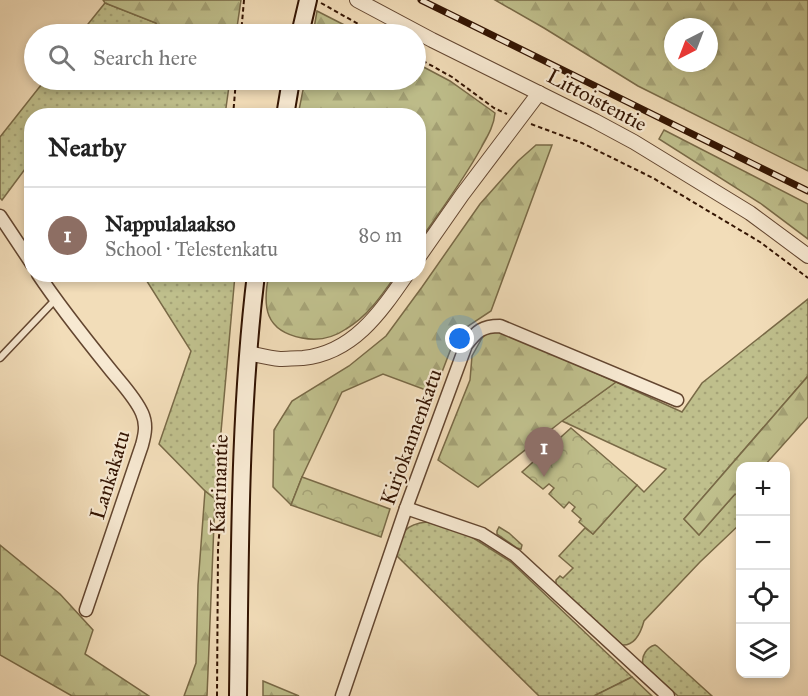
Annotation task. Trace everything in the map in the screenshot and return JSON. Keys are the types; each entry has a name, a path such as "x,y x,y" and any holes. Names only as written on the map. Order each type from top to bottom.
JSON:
{"main road":[{"path":"302,24 308,0"},
{"path":"286,108 289,90"},
{"name":"Kaarinantie","path":"238,696 242,453 255,282"}],"street":[{"name":"Littoistentie","path":"357,0 402,24"},
{"name":"Littoistentie","path":"426,37 633,142 750,213 808,256"},
{"path":"426,247 539,93"},
{"path":"0,216 24,252"},
{"name":"Lankakatu","path":"44,282 133,399 143,414 145,422 142,445 86,610"},
{"path":"248,353 281,359 315,357 339,348 357,336 369,324 401,282"},
{"name":"Kirjokannenkatu","path":"342,696 406,508 466,345 477,332 488,326 500,326 677,400"},
{"path":"406,508 482,534 515,555 668,696"}],"lane":[{"path":"0,358 56,300"}],"path":[{"path":"242,24 244,0"},
{"path":"315,0 358,24"},
{"path":"426,63 459,82 494,108 582,143 653,178 760,242 808,278"},
{"path":"234,108 235,90"}],"green space":[{"path":"103,0 241,0 237,24 156,24 105,3"},
{"path":"495,0 808,0 808,171 638,86"},
{"path":"105,3 156,24 88,24"},
{"path":"317,11 342,24 315,24"},
{"path":"426,68 450,81 495,113 490,131 474,160 426,232 426,108 299,108 303,90 426,90"},
{"path":"37,90 228,90 226,108 24,108 24,170 2,200 0,198 0,137"},
{"path":"664,130 808,204 808,239 760,203 659,139"},
{"path":"536,145 552,145 491,311 465,328 455,338 434,393 383,374 342,392 291,505 273,487 274,430 292,401 349,366 386,336 480,204 518,161"},
{"path":"147,282 234,282 215,499 159,444 191,351"},
{"path":"268,282 391,282 374,305 354,324 336,335 314,339 290,335 273,323 267,307"},
{"path":"808,299 808,376 684,519 699,535 735,494 736,528 644,621 634,641 622,645 556,584 560,576 563,578 573,568 559,556 585,528 593,534 637,485 644,492 666,469 562,421 616,382 682,412 702,383"},
{"path":"488,331 501,331 616,382 478,487 438,460 470,380 472,356"},
{"path":"808,376 808,417 768,462 736,462 736,494 699,535 684,519"},
{"path":"571,428 637,485 593,534 579,522 581,519 572,511 575,507 569,502 564,508 549,494 554,488 549,484 543,489 522,472"},
{"path":"302,477 390,509 381,537 291,505"},
{"path":"205,491 215,499 207,696 184,696 196,663 198,585"},
{"path":"427,522 467,534 511,562 632,677 594,696 539,696 394,553 404,531 413,525"},
{"path":"499,527 522,545 521,549 497,534"},
{"path":"0,545 60,594 93,630 85,654 149,696 72,696 0,655"},
{"path":"655,645 712,696 678,696 643,664 645,652"},
{"path":"632,677 652,696 594,696"},
{"path":"263,681 299,696 263,696"}],"railway":[{"path":"421,0 808,191"}],"place":[{"name":"Nappulalaakso","path":"544,477"}]}
